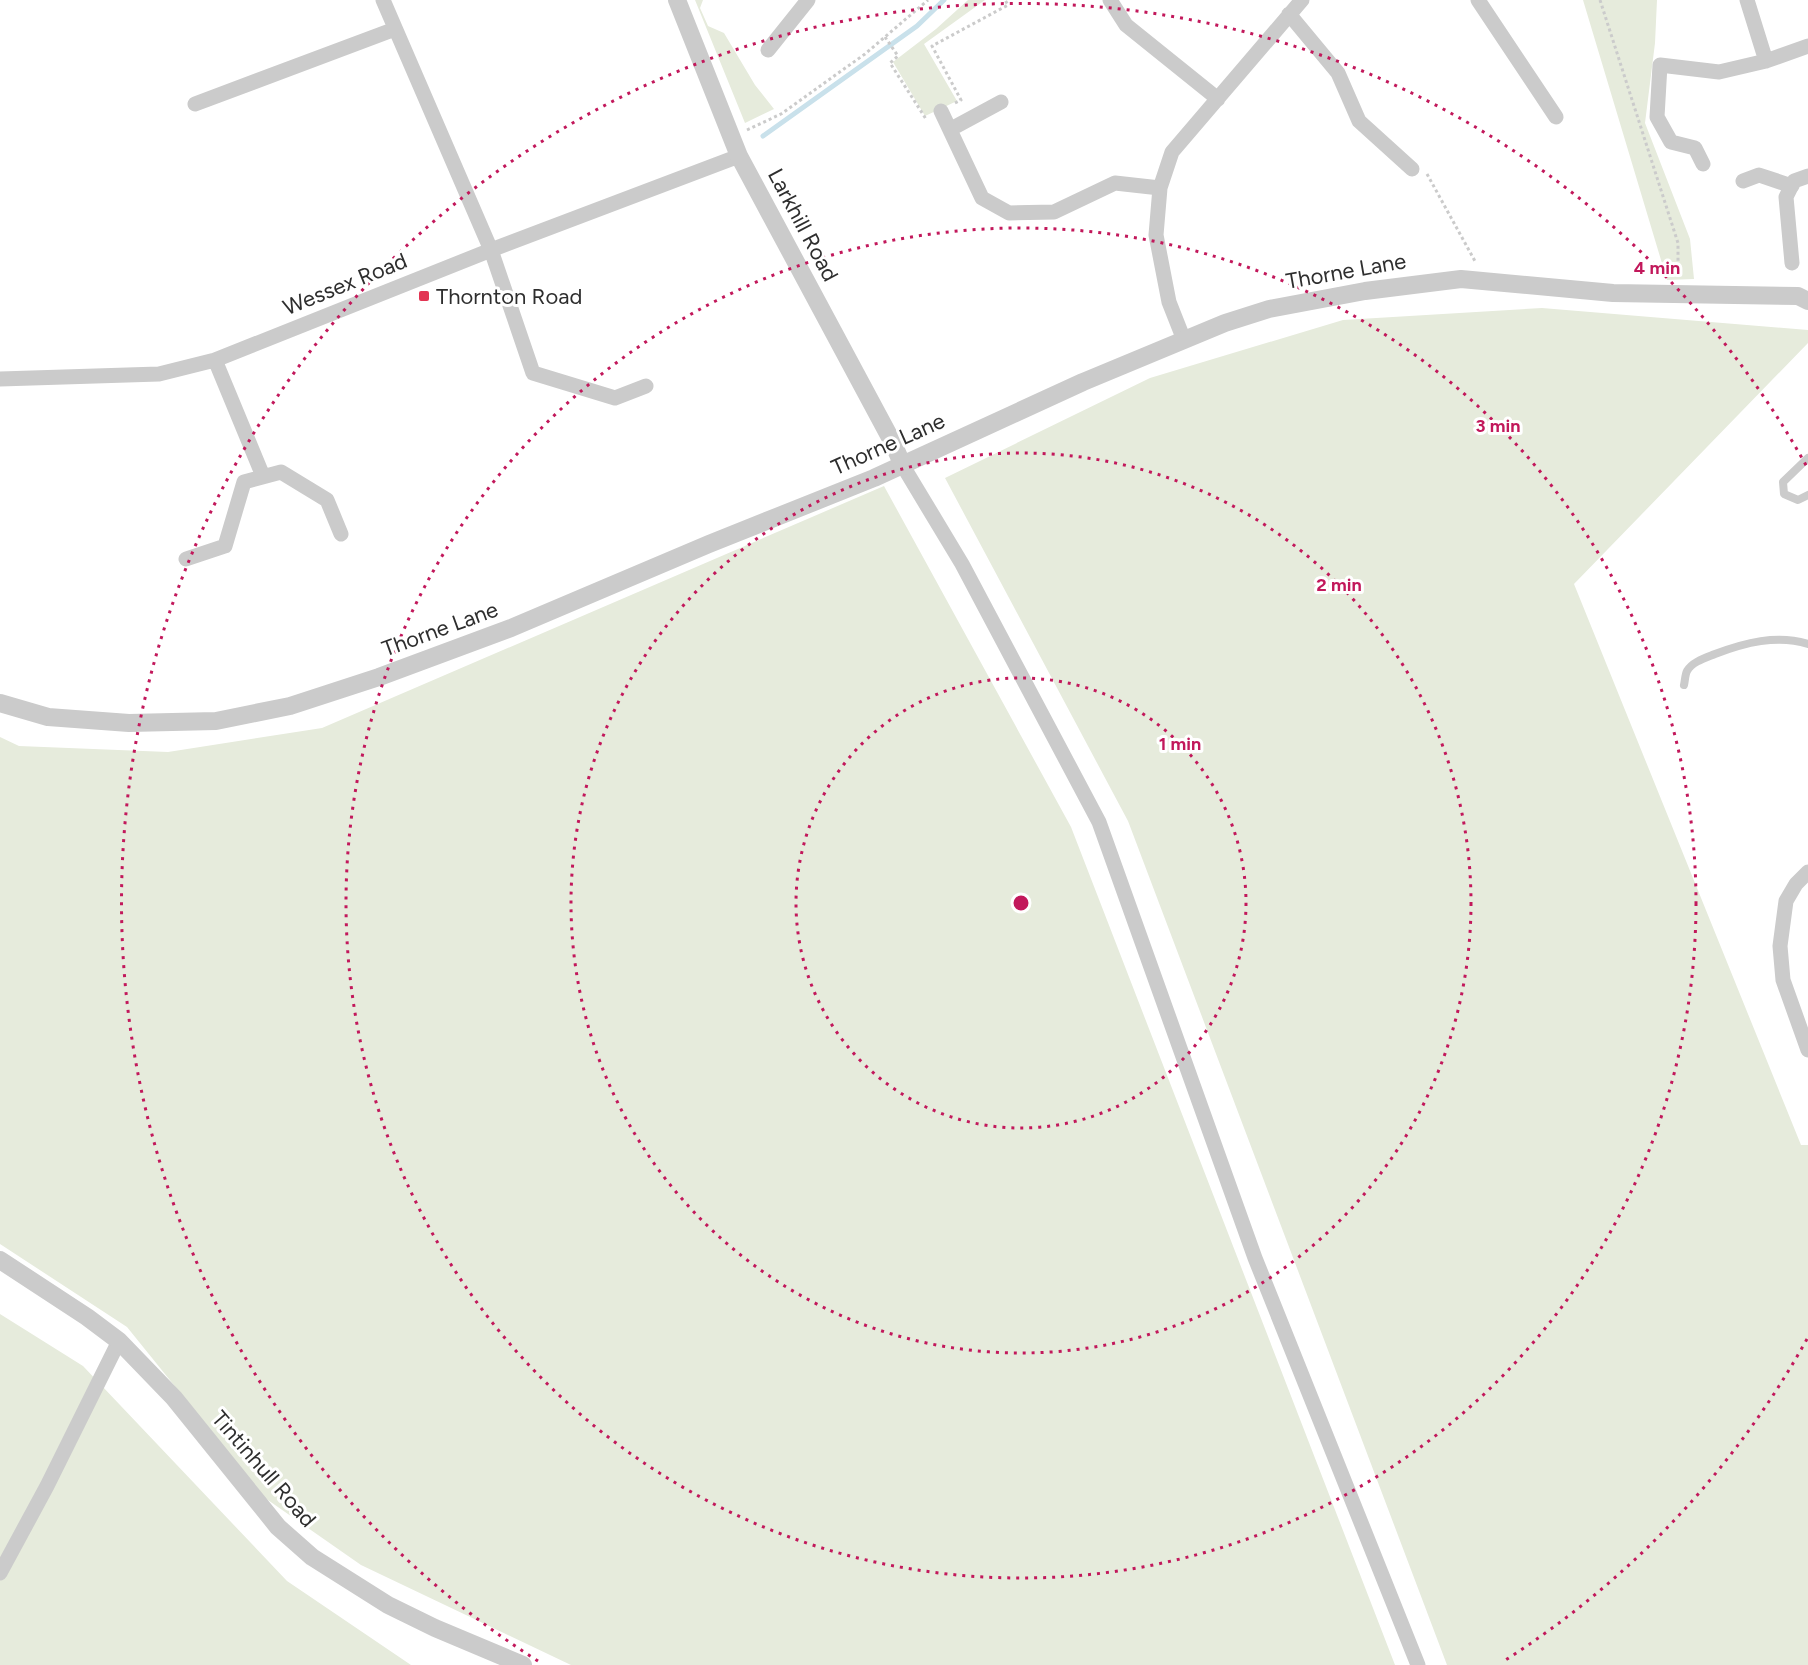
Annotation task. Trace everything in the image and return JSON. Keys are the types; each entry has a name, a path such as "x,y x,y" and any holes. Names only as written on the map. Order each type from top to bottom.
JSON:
{"street":[{"path":"382,0 491,250 533,373 615,398 646,386"},
{"name":"Larkhill Road","path":"677,0 739,156 893,443 903,466"},
{"path":"768,50 808,0"},
{"path":"1110,0 1126,26 1218,99"},
{"path":"1184,340 1169,302 1156,235 1160,188 1172,152 1302,0"},
{"path":"1478,0 1556,117"},
{"path":"1747,0 1766,61"},
{"path":"1289,14 1338,73 1359,121 1412,169"},
{"path":"195,104 395,29"},
{"path":"1703,164 1695,148 1671,142 1657,117 1660,65 1719,72 1766,61 1808,46"},
{"path":"951,129 1001,102"},
{"path":"941,111 982,198 1009,213 1054,212 1115,183 1160,188"},
{"name":"Wessex Road","path":"0,378 159,374 215,360 491,250 739,156"},
{"path":"1743,181 1759,175 1792,186"},
{"path":"1792,263 1786,197 1794,181 1808,176"},
{"name":"Thorne Lane","path":"0,703 48,717 129,723 216,721 290,706 379,677 511,628 903,466 1063,390 1225,323 1269,309 1319,298 1421,282 1461,279 1613,293 1798,296 1808,301"},
{"path":"215,360 263,476"},
{"path":"903,466 962,564 1099,822 1255,1258 1418,1665"},
{"path":"186,559 225,546 244,482 280,472 327,500 341,534"},
{"path":"1808,872 1796,884 1786,901 1780,938 1783,980 1788,998 1803,1020 1808,1050"},
{"name":"Tintinhull Road","path":"0,1260 87,1317 119,1341 174,1398 278,1527 312,1557 388,1605 435,1628 523,1665"},
{"path":"0,1573 47,1486 119,1341"}],"lane":[{"path":"1808,458 1783,482 1784,494 1798,500 1808,495"},
{"path":"1684,685 1687,672 1695,663 1733,647 1760,641 1782,640 1808,644"}],"path":[{"path":"732,138 781,114 865,54 928,0"},
{"path":"962,100 932,46 1008,5 1005,0"},
{"path":"1600,0 1678,243 1677,294"},
{"path":"885,37 898,56 890,63 925,120 941,111"},
{"path":"1412,169 1426,173 1485,281"}],"shaded area":[{"path":"695,0 703,0 700,8 708,26 724,33 755,85 774,109 745,123"},
{"path":"968,0 985,0 924,44 957,101 925,116 893,62 936,29"},
{"path":"1583,0 1657,0 1655,43 1645,123 1690,239 1694,279 1667,280"},
{"path":"1542,308 1808,330 1808,343 1574,584 1801,1145 1808,1145 1808,1665 1447,1665 1128,821 945,478 1150,378 1343,320"},
{"path":"884,486 1071,827 1395,1665 571,1665 361,1565 265,1498 127,1327 0,1244 0,737 19,746 168,752 322,728"},
{"path":"0,1314 83,1366 287,1581 411,1665 0,1665"}],"waterway":[{"path":"763,136 917,26 944,0"}],"place":[{"name":"Thornton Road","path":"424,296"}]}
